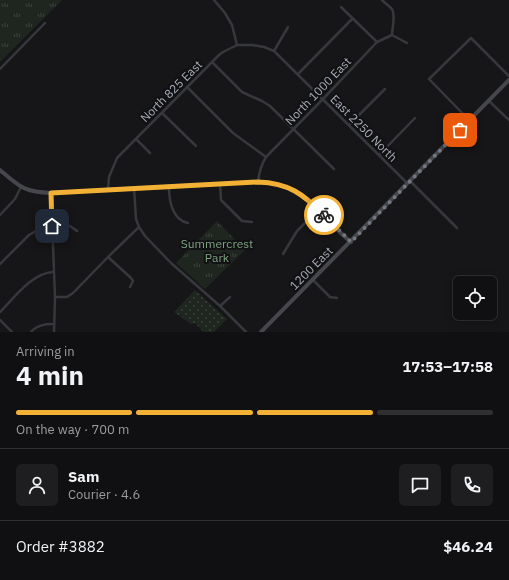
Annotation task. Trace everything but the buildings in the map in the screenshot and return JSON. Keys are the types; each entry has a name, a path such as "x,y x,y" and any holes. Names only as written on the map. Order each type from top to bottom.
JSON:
{"street":[{"path":"214,0 225,13 232,25 237,45 252,45 264,47 274,51 288,27"},
{"path":"382,0 391,8 393,12 392,35 407,43"},
{"path":"340,7 377,42"},
{"path":"298,74 352,19"},
{"path":"0,69 45,23"},
{"name":"North 1000 East","path":"258,182 260,170 266,157 377,42 392,35"},
{"path":"470,120 429,79 471,38 509,76"},
{"name":"North 825 East","path":"108,189 110,177 117,158 212,62 223,52 237,45"},
{"name":"East 2250 North","path":"274,51 379,155 457,228"},
{"path":"212,62 242,92 270,106 334,169"},
{"name":"1200 East","path":"261,332 509,80"},
{"path":"187,87 233,133 266,157"},
{"path":"349,125 385,89"},
{"path":"489,101 509,120"},
{"path":"162,113 196,146"},
{"path":"379,155 415,118"},
{"path":"136,138 150,152"},
{"path":"0,170 17,185 23,188 37,192 51,193 169,186 258,182 273,183 304,196 351,242"},
{"path":"220,184 222,200 242,221 252,222"},
{"path":"169,186 169,197 174,211 183,222 188,223"},
{"path":"0,215 23,188"},
{"path":"134,188 135,214 139,227 145,236 246,332"},
{"path":"51,193 55,297 54,332"},
{"path":"283,254 297,231 318,210"},
{"path":"0,264 29,235 41,228 52,226 70,226 77,230"},
{"path":"55,297 67,297 73,293 108,256 139,227"},
{"path":"108,256 132,278 133,281 130,287"},
{"path":"0,312 30,282 40,275 54,272"},
{"path":"313,280 330,297 337,298"},
{"path":"220,306 230,297"},
{"path":"0,320 12,332"},
{"path":"31,332 40,325 54,324"}],"green space":[{"path":"0,0 62,0 0,62"},
{"name":"Summercrest Park","path":"217,221 245,250 205,289 176,263"},
{"path":"195,290 227,319 214,332 204,332 195,323 191,324 174,312"}],"way so far":[{"path":"324,215 351,242 460,130"}],"route":[{"path":"52,226 51,193 258,182 268,182 286,187 304,196 324,215"}]}
